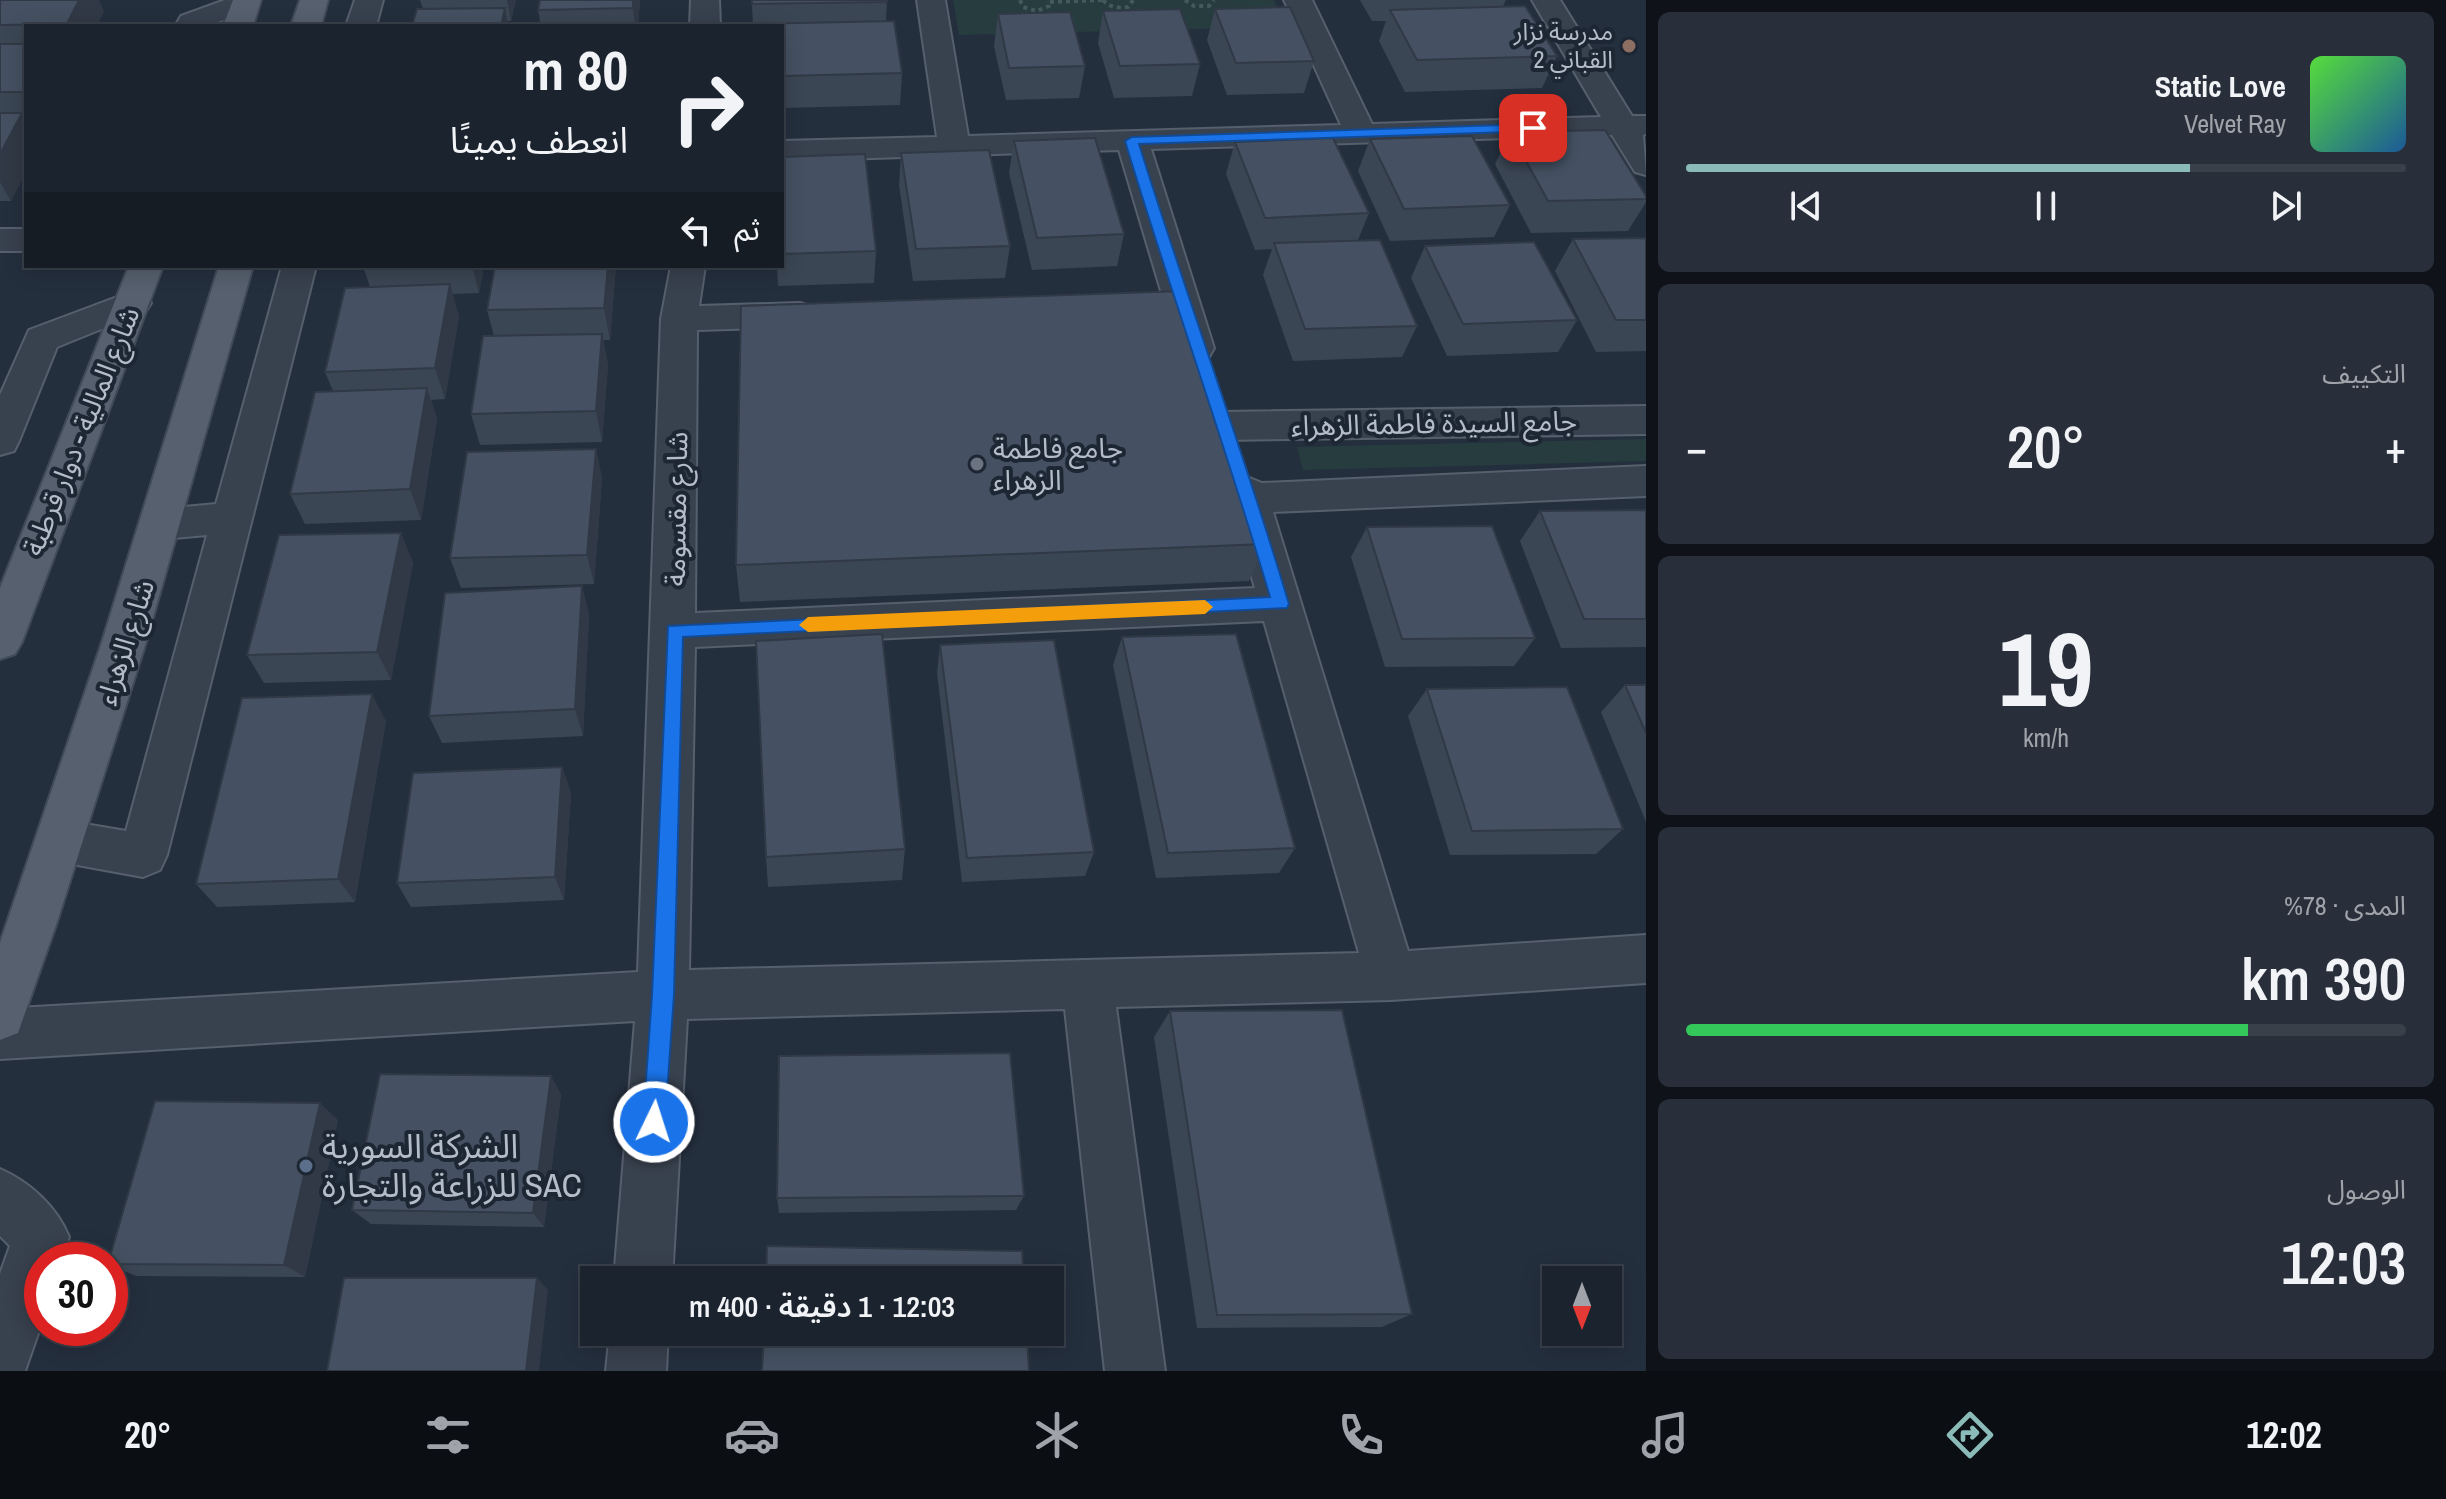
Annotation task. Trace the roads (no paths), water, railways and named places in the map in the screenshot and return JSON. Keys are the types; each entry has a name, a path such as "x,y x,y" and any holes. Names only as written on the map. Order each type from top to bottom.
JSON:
{"main road":[{"path":"307,24 314,0"},
{"name":"شارع المالية - دوار قرطبة","path":"3,623 145,268"},
{"name":"شارع الزهراء","path":"0,1015 61,841 163,524 235,268"}],"street":[{"path":"362,24 369,0"},
{"path":"705,0 705,24"},
{"path":"931,0 954,145"},
{"path":"1298,0 1361,134"},
{"path":"1546,0 1633,125 1646,165"},
{"path":"190,24 243,9"},
{"path":"784,151 1633,125"},
{"path":"1132,141 1165,302 1221,426 1249,498 1391,976"},
{"path":"0,240 24,240"},
{"path":"61,841 143,855 298,268"},
{"name":"شارع مقسومة","path":"644,1266 663,995 679,319 688,268"},
{"path":"0,441 42,339 133,303"},
{"path":"679,319 836,314"},
{"name":"جامع السيدة فاطمة الزهراء","path":"1221,426 1646,420"},
{"path":"1249,498 1646,481"},
{"path":"163,524 233,518"},
{"path":"674,631 1280,604"},
{"path":"0,1034 663,995 1391,976 1646,959"},
{"path":"1087,983 1135,1371"},
{"path":"0,1197 41,1237 0,1361"},
{"path":"636,1371 638,1346"}],"place":[{"name":"مدرسة نزار القباني 2","path":"1629,46"},
{"name":"جامع فاطمة الزهراء","path":"977,464"},
{"name":"الشركة السورية للزراعة والتجارة SAC","path":"306,1166"}]}
